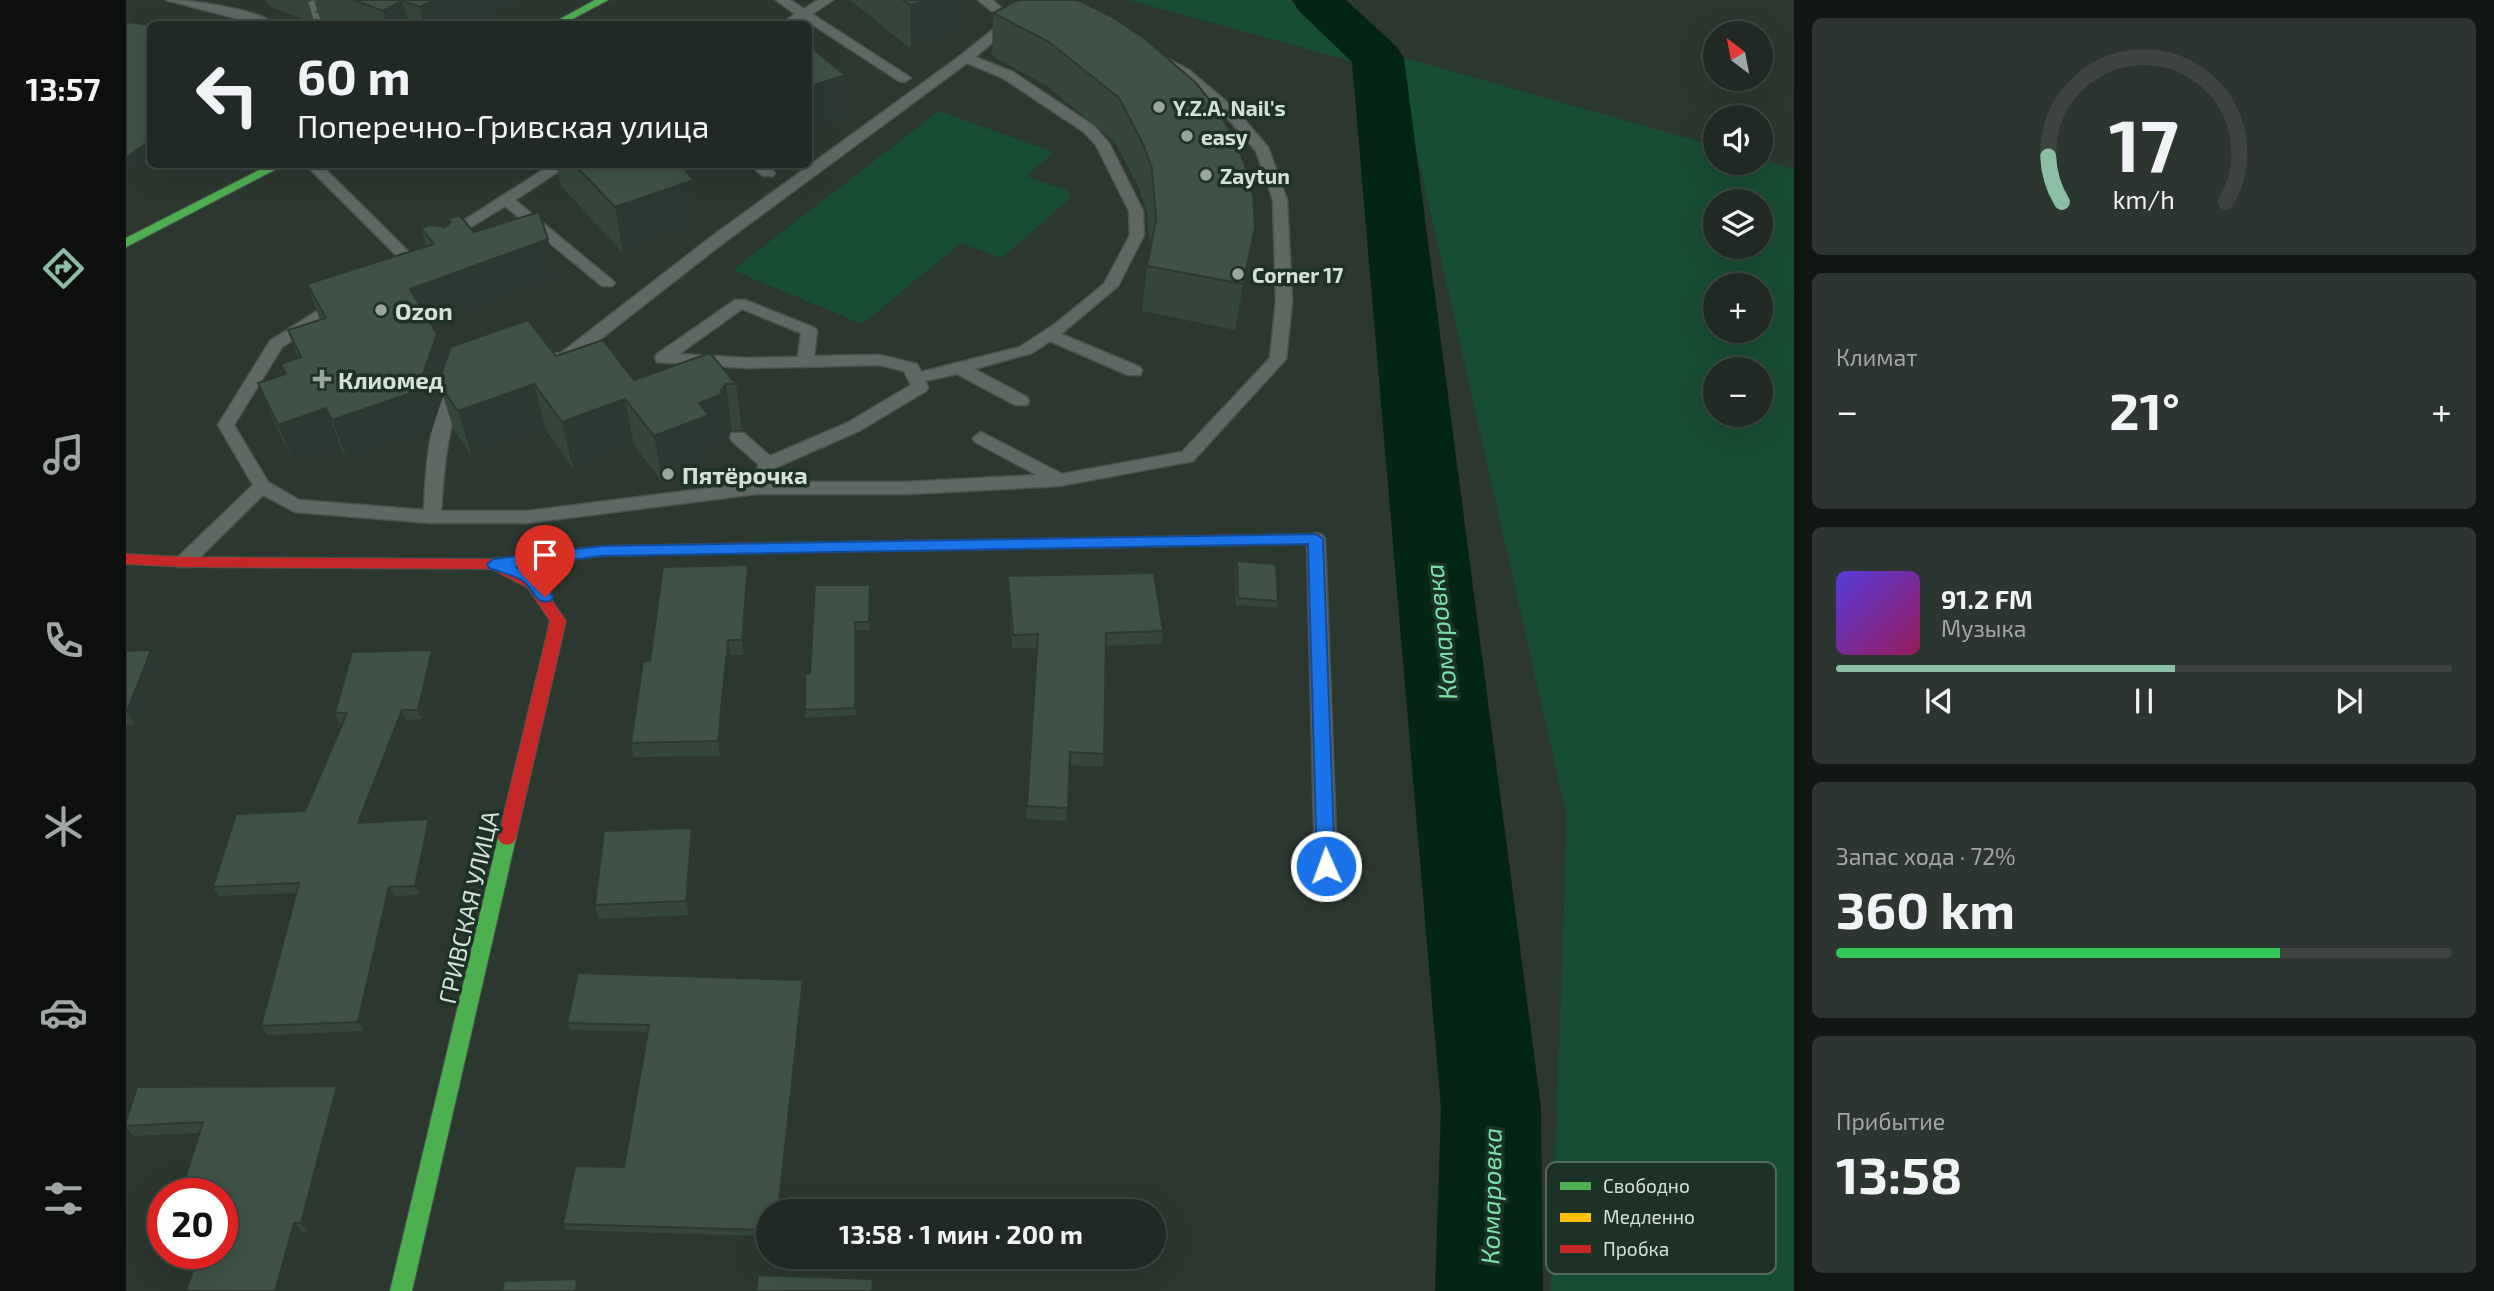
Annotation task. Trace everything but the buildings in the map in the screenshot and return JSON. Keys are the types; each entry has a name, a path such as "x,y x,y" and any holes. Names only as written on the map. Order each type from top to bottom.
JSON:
{"street":[{"path":"562,21 603,0"},
{"path":"126,243 273,168"},
{"path":"126,559 184,562 494,564 601,551 1316,539"},
{"name":"ГРИВСКАЯ УЛИЦА","path":"401,1291 558,621 545,597 529,578 494,564"}],"lane":[{"path":"172,0 260,21"},
{"path":"324,0 310,7 307,13 325,21"},
{"path":"782,0 904,78"},
{"path":"793,21 827,0"},
{"path":"538,358 565,358 677,269 966,58 1012,21 984,0"},
{"path":"353,294 276,344 226,425 262,486 295,506 432,517 528,517 756,488 907,488 1059,480 1187,457 1278,359 1284,301 1280,200 1263,150 1228,111 1184,73 1153,53"},
{"path":"916,378 1026,350 1110,286 1137,235 1136,211 1102,143 1089,129 1008,75 966,58"},
{"path":"317,168 413,256 558,168"},
{"path":"507,200 607,283"},
{"path":"756,488 768,464 864,420 920,387 911,368 880,360 746,363 663,358 740,303 809,331 804,361"},
{"path":"1049,335 1134,371"},
{"path":"959,368 1021,401"},
{"path":"432,517 438,441 448,404 466,369"},
{"path":"738,437 768,464"},
{"path":"981,438 1059,480"},
{"path":"184,562 262,486"},
{"path":"1316,539 1326,866"}],"green space":[{"path":"1129,0 1290,0 1358,63"},
{"path":"1395,55 1703,143 1703,175 1773,175 1773,163 1794,169 1794,1291 1551,1291 1552,1274 1776,1274 1776,1162 1555,1162 1567,817"},
{"path":"939,111 1054,152 1026,176 1066,190 1071,194 1068,200 1002,258 961,243 862,324 733,270"}],"waterway":[{"name":"Комаровка","path":"1317,0 1378,58 1491,1108 1489,1291"}],"traffic: fast":[{"path":"562,21 603,0"},
{"path":"126,243 273,168"},
{"path":"401,1291 507,838"}],"traffic: slow":[{"path":"706,549 1194,541"}],"traffic: jam":[{"path":"1194,541 1316,539"},
{"path":"126,559 184,562 494,564 601,551 706,549"},
{"path":"494,564 533,584 558,621 507,838"}],"place":[{"name":"Y.Z.A. Nail's","path":"1159,107"},
{"name":"easy","path":"1187,136"},
{"name":"Zaytun","path":"1206,175"},
{"name":"Corner 17","path":"1238,274"},
{"name":"Ozon","path":"381,310"},
{"name":"Клиомед","path":"322,379"},
{"name":"Пятёрочка","path":"668,474"}],"route":[{"path":"545,597 529,578 494,564 601,551 1316,539 1326,866"}]}
